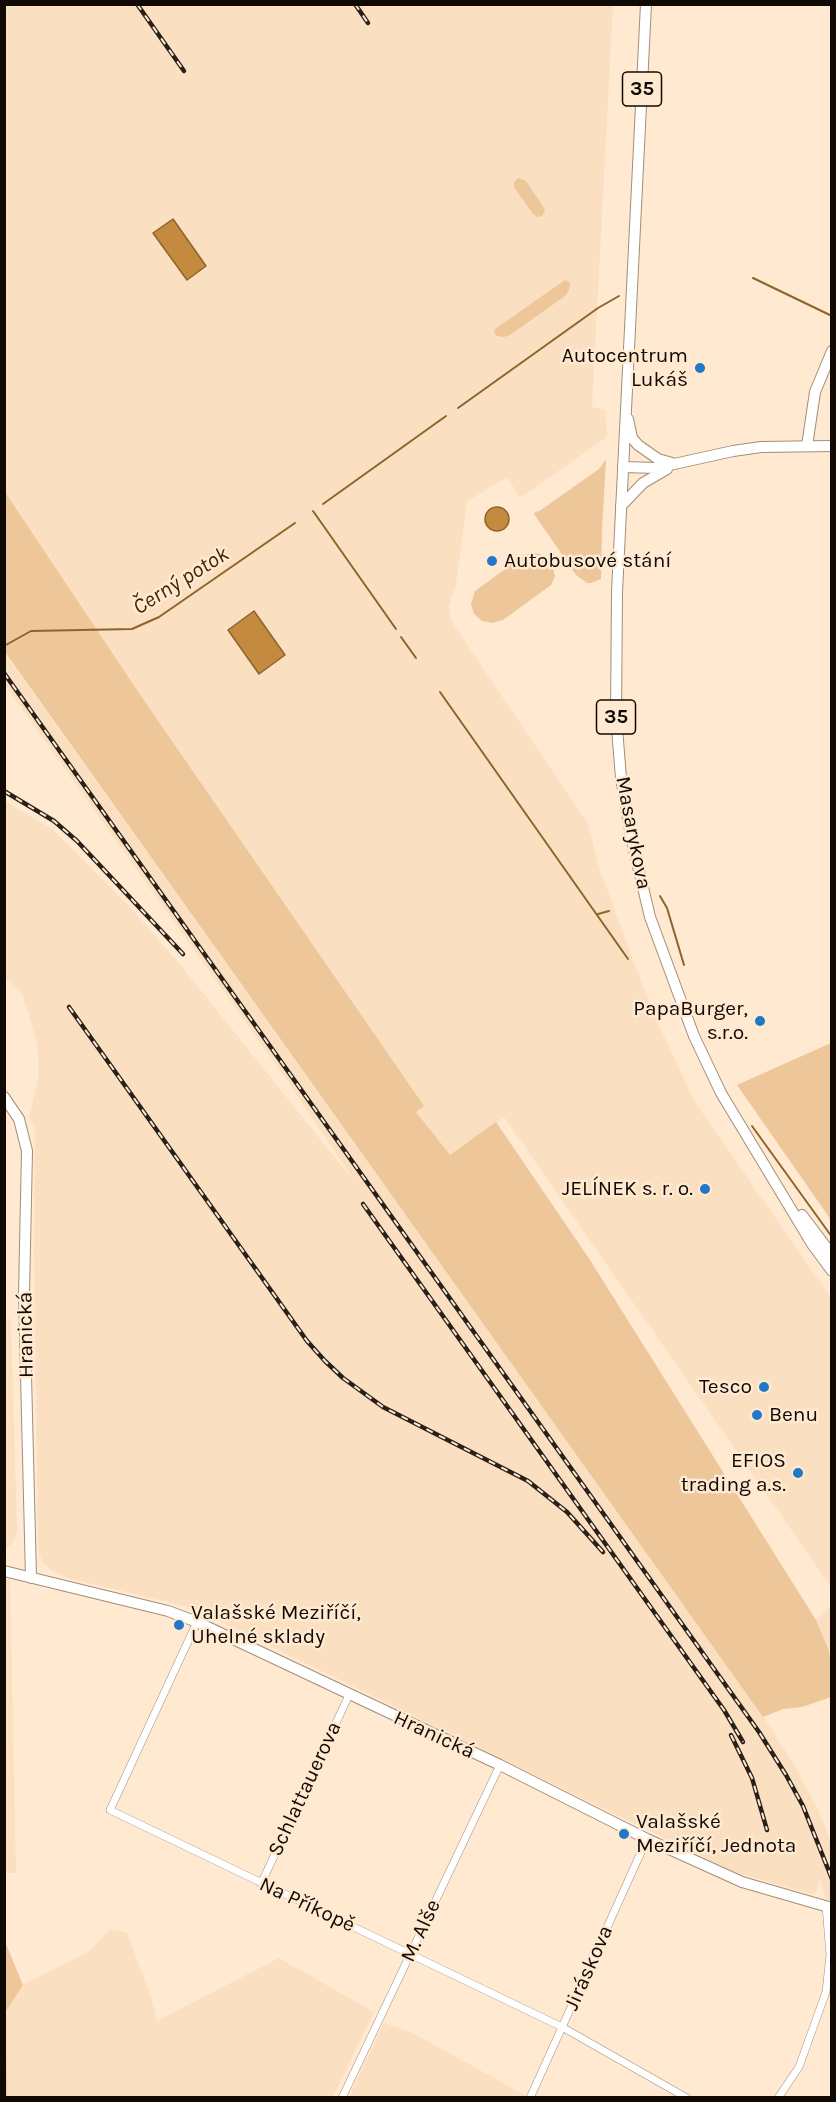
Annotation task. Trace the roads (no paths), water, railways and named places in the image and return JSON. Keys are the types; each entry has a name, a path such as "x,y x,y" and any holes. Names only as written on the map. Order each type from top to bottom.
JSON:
{"street":[{"name":"35","path":"623,467 646,4"},
{"path":"807,446 815,392 831,351"},
{"path":"627,415 632,438 638,445 658,459 676,465"},
{"path":"623,467 656,468 760,447 831,446"},
{"path":"621,506 643,483 676,465"},
{"name":"Masarykova","path":"623,467 617,591 616,716 621,778 632,841 650,917 694,1036 721,1093 812,1244 831,1271"},
{"name":"Hranická","path":"4,1097 19,1119 27,1151 24,1294 31,1578"},
{"name":"Masarykova","path":"770,1172 831,1255"},
{"name":"Hranická","path":"4,1571 168,1611 197,1622 500,1766 647,1839 742,1882 829,1907"},
{"name":"Na Příkopě","path":"197,1622 110,1810 562,2027 687,2097"},
{"name":"Schlattauerova","path":"261,1884 349,1695"},
{"name":"M. Alše","path":"342,2097 500,1766"},
{"name":"Jiráskova","path":"530,2097 647,1839"},
{"path":"778,2097 799,2067 826,1992 830,1955 829,1907"}],"waterway":[{"name":"Černý potok","path":"753,278 832,316"},
{"name":"Černý potok","path":"458,408 598,308 619,296"},
{"name":"Černý potok","path":"323,504 446,416"},
{"path":"313,511 396,629"},
{"name":"Černý potok","path":"4,646 31,631 132,629 159,617 295,523"},
{"path":"401,637 416,658"},
{"path":"440,692 628,959"},
{"path":"660,896 667,908 684,965"},
{"path":"598,914 609,911"},
{"path":"752,1126 832,1237"}],"railway":[{"path":"137,4 184,71"},
{"path":"355,4 368,23"},
{"path":"4,673 759,1732 803,1806 832,1879"},
{"path":"4,791 54,821 77,841 183,954"},
{"path":"69,1007 307,1341 325,1361 343,1378 383,1407 528,1481 567,1512 603,1552"},
{"path":"363,1204 724,1710 743,1742"},
{"path":"731,1735 752,1778 767,1830"}],"place":[{"name":"Autocentrum Lukáš","path":"700,368"},
{"name":"Autobusové stání","path":"492,561"},
{"name":"PapaBurger, s.r.o.","path":"760,1021"},
{"name":"JELÍNEK s. r. o.","path":"705,1189"},
{"name":"Tesco","path":"764,1387"},
{"name":"Benu","path":"757,1415"},
{"name":"EFIOS trading a.s.","path":"798,1473"},
{"name":"Valašské Meziříčí, Uhelné sklady","path":"179,1625"},
{"name":"Valašské Meziříčí, Jednota","path":"624,1834"}]}
